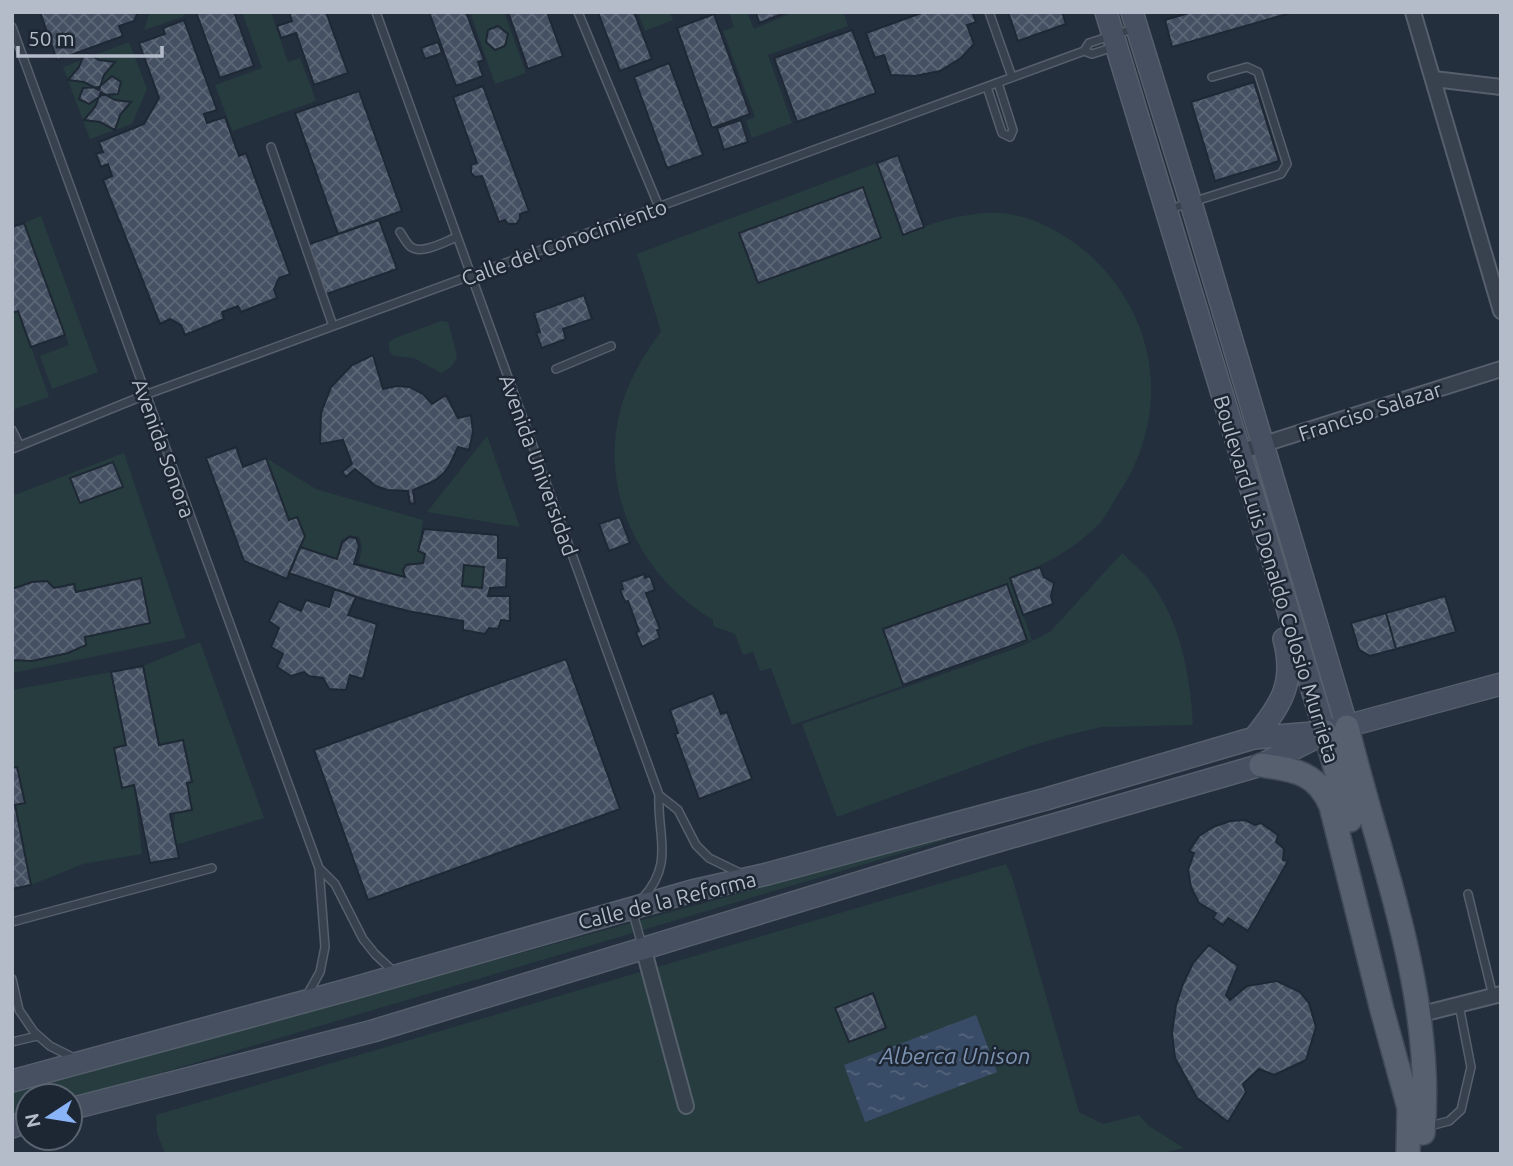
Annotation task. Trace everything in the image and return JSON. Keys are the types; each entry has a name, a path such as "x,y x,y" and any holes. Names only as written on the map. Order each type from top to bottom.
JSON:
{"main road":[{"name":"Boulevard Luis Donaldo Colosio Murrieta","path":"1106,12 1325,732 1381,943 1396,1016 1398,1068 1393,1154"},
{"name":"Boulevard Luis Donaldo Colosio Murrieta","path":"1134,20 1264,444 1347,727 1409,962 1424,1065 1422,1154"},
{"path":"1254,738 1283,699 1289,663 1263,569 1260,522"},
{"name":"Calle de la Reforma","path":"12,1081 631,908 1046,799 1254,738 1325,732 1501,684"},
{"name":"Calle de la Reforma","path":"84,1106 373,1031 643,947 1261,765 1325,732"},
{"path":"1261,765 1293,769 1308,777 1324,791 1351,881 1409,1108 1408,1154"}],"street":[{"path":"1413,12 1501,311"},
{"path":"1434,79 1501,88"},
{"name":"Franciso Salazar","path":"1239,453 1501,369"},
{"path":"643,947 686,1106"},
{"path":"1418,1015 1497,995"}],"lane":[{"name":"Avenida Universidad","path":"376,12 659,795 678,810 696,845 709,858 727,869 753,878"},
{"path":"578,12 659,207"},
{"path":"989,12 1012,77"},
{"name":"Calle del Conocimiento","path":"16,448 145,395 1012,77 1084,51 1092,54 1115,41 1134,20"},
{"name":"Avenida Sonora","path":"12,27 319,867 326,947 320,972 304,1001"},
{"path":"1166,211 1281,174 1287,164 1258,72 1247,67 1212,77"},
{"path":"987,87 1002,133 1010,137 1013,130 998,83"},
{"path":"271,147 333,326"},
{"path":"400,232 410,246 416,249 457,237"},
{"path":"556,369 611,346"},
{"path":"12,430 16,448"},
{"path":"643,947 631,908 643,898 661,869 663,844 658,817 659,795"},
{"path":"1046,799 1057,823"},
{"name":"Avenida Sonora","path":"319,867 335,884 363,939 397,975"},
{"path":"12,922 212,868"},
{"path":"1468,894 1497,995"},
{"path":"21,973 12,978 19,1010 37,1036 50,1046 80,1061"},
{"path":"1424,1128 1448,1121 1461,1110 1471,1067 1459,1005"},
{"path":"12,1042 37,1036"}],"green space":[{"path":"150,12 183,12 185,16 144,30"},
{"path":"242,12 271,12 288,62 300,58 316,101 232,131 215,85 262,68"},
{"path":"470,12 504,12 526,73 495,84"},
{"path":"638,12 670,12 673,20 645,31"},
{"path":"729,12 747,12 754,29 794,12 843,12 848,26 768,55 792,123 752,138 746,121 755,117 723,31 734,27"},
{"path":"129,42 147,89 132,124 90,139 63,67"},
{"path":"877,163 903,234 963,216 1001,213 1028,219 1054,230 1088,254 1119,289 1135,317 1146,346 1151,376 1150,407 1145,437 1133,467 1102,520 1067,550 1010,578 1032,640 792,725 771,668 760,671 753,652 743,655 735,634 713,626 713,620 688,602 666,581 647,557 632,531 621,503 615,442 620,411 637,369 661,331 637,254"},
{"path":"41,216 98,372 52,389 40,356 69,345 24,223"},
{"path":"18,311 49,397 12,410 12,313"},
{"path":"441,321 448,322 457,355 454,364 441,373 414,358 393,356 389,350 389,342 395,338"},
{"path":"487,436 520,527 427,512"},
{"path":"124,453 186,638 12,673 12,660 32,660 59,655 86,645 85,637 150,623 140,578 91,590 66,590 47,581 32,582 12,589 12,496"},
{"path":"266,458 316,489 423,520 418,550 425,554 423,563 407,563 405,577 359,563 362,546 359,537 350,535 341,540 337,559 300,547 305,536 298,517 289,520"},
{"path":"1122,553 1158,592 1175,628 1186,666 1193,725 1101,727 1068,735 1030,746 837,817 802,724 1022,646 1050,632"},
{"path":"464,565 484,567 482,588 462,586"},
{"path":"200,642 264,818 172,846 175,813 192,810 187,783 192,782 183,740 159,745 143,666"},
{"path":"111,672 126,745 114,748 122,787 134,785 142,854 83,864 31,885 15,805 25,802 17,767 12,768 12,690"},
{"path":"946,837 946,840 84,1096 84,1082 49,1082"},
{"path":"1006,864 1079,1112 1103,1124 1139,1115 1149,1126 1184,1148 1160,1154 165,1154 157,1133 156,1115"},
{"path":"14,1091 12,1117 12,1092"}],"water":[{"name":"Alberca Unison","path":"976,1015 997,1072 865,1122 844,1065"}],"building":[{"path":"40,12 138,12 134,21 119,26 123,36 57,60"},
{"path":"196,12 234,12 254,66 220,78"},
{"path":"289,12 326,12 348,73 314,85 296,33 281,38 277,26 292,21"},
{"path":"429,12 466,12 484,60 478,62 483,76 456,86"},
{"path":"508,12 547,12 563,56 528,69"},
{"path":"598,12 634,12 652,59 620,71"},
{"path":"756,12 787,12 759,23"},
{"path":"924,12 972,12 976,22 967,25 974,44 961,58 940,71 915,76 891,75 884,55 875,58 866,33"},
{"path":"1008,12 1062,12 1066,24 1018,41"},
{"path":"1192,12 1287,14 1172,47 1165,20"},
{"path":"714,14 750,114 712,128 677,28"},
{"path":"184,20 217,110 204,114 207,123 225,117 239,156 246,153 290,274 279,278 274,289 277,298 241,312 238,306 222,312 224,319 185,335 181,325 170,319 160,324 103,180 112,176 108,164 101,167 96,154 103,152 99,142 144,124 159,98 139,43 165,34 163,28"},
{"path":"498,26 508,34 505,46 495,50 486,42 488,30"},
{"path":"852,30 876,93 797,122 774,58"},
{"path":"438,42 442,53 425,59 421,48"},
{"path":"85,52 99,60 115,62 104,75 99,90 84,82 68,80 79,67"},
{"path":"669,63 703,155 667,168 634,77"},
{"path":"112,76 121,82 118,94 102,95 89,104 79,99 83,88 99,87"},
{"path":"1254,82 1279,161 1215,181 1191,102"},
{"path":"483,86 529,211 520,214 516,224 508,224 505,220 499,222 482,176 475,177 471,173 471,165 477,163 453,97"},
{"path":"359,91 402,211 338,234 295,113"},
{"path":"101,92 115,100 131,102 120,115 115,130 100,122 84,120 95,107"},
{"path":"741,120 748,142 724,150 717,128"},
{"path":"898,155 924,227 903,235 877,163"},
{"path":"863,187 881,238 758,283 739,233"},
{"path":"379,220 397,269 324,295 307,245"},
{"path":"24,223 65,335 31,347 18,311 12,313 12,227"},
{"path":"584,295 592,319 563,329 566,339 542,348 536,333 540,332 534,313"},
{"path":"373,355 383,389 410,387 423,394 432,404 446,395 458,418 471,415 473,432 469,450 458,447 443,474 413,490 415,503 410,504 408,491 387,490 376,486 355,469 346,477 342,472 352,464 343,440 320,444 321,413 331,387 352,365"},
{"path":"236,447 243,467 266,458 289,520 297,517 305,536 287,579 244,561 206,458"},
{"path":"113,462 123,487 80,503 70,478"},
{"path":"620,517 630,543 609,551 599,524"},
{"path":"424,529 498,535 498,558 507,558 506,587 490,588 488,596 510,596 510,621 501,620 498,629 489,628 485,634 463,630 463,621 366,600 289,573 300,547 337,559 342,543 349,537 356,538 359,546 354,564 405,577 403,570 406,565 423,563 425,554 418,551","holes":["464,565 484,567 482,588 462,586"]},
{"path":"1040,567 1044,577 1054,583 1051,596 1053,604 1023,615 1010,578"},
{"path":"644,574 645,578 650,576 655,590 646,593 660,629 657,630 660,638 642,647 628,601 625,602 620,590 623,589 621,582"},
{"path":"141,578 150,623 85,637 86,645 68,653 32,661 12,660 12,589 32,582 47,581 54,588 74,584 76,592"},
{"path":"1007,584 1027,640 903,685 883,629"},
{"path":"334,589 356,597 348,615 377,624 363,679 350,675 346,690 329,689 323,678 309,676 304,672 291,676 277,667 283,654 271,647 279,628 269,621 279,601 301,611 306,600 329,607"},
{"path":"1445,596 1456,632 1396,649 1386,613"},
{"path":"1386,613 1396,649 1370,656 1359,650 1351,623"},
{"path":"566,659 620,809 368,900 314,750"},
{"path":"143,666 159,745 183,740 192,782 187,783 192,810 170,814 179,858 150,863 134,785 122,788 114,748 126,745 111,672"},
{"path":"713,693 721,714 727,712 752,779 699,799 675,734 678,733 670,710"},
{"path":"17,767 25,803 15,805 31,885 12,889 12,768"},
{"path":"1245,820 1255,825 1261,823 1278,835 1276,842 1284,849 1283,860 1288,861 1248,931 1228,918 1223,925 1213,918 1216,913 1199,903 1191,887 1188,870 1194,853 1189,851 1199,836 1230,821"},
{"path":"1209,945 1238,966 1226,995 1230,1000 1247,986 1277,981 1300,992 1309,1003 1316,1027 1306,1060 1274,1075 1259,1069 1243,1084 1246,1092 1228,1122 1197,1098 1175,1058 1172,1033 1176,1005 1183,984 1193,963"},
{"path":"873,993 886,1028 849,1042 835,1008"}]}
